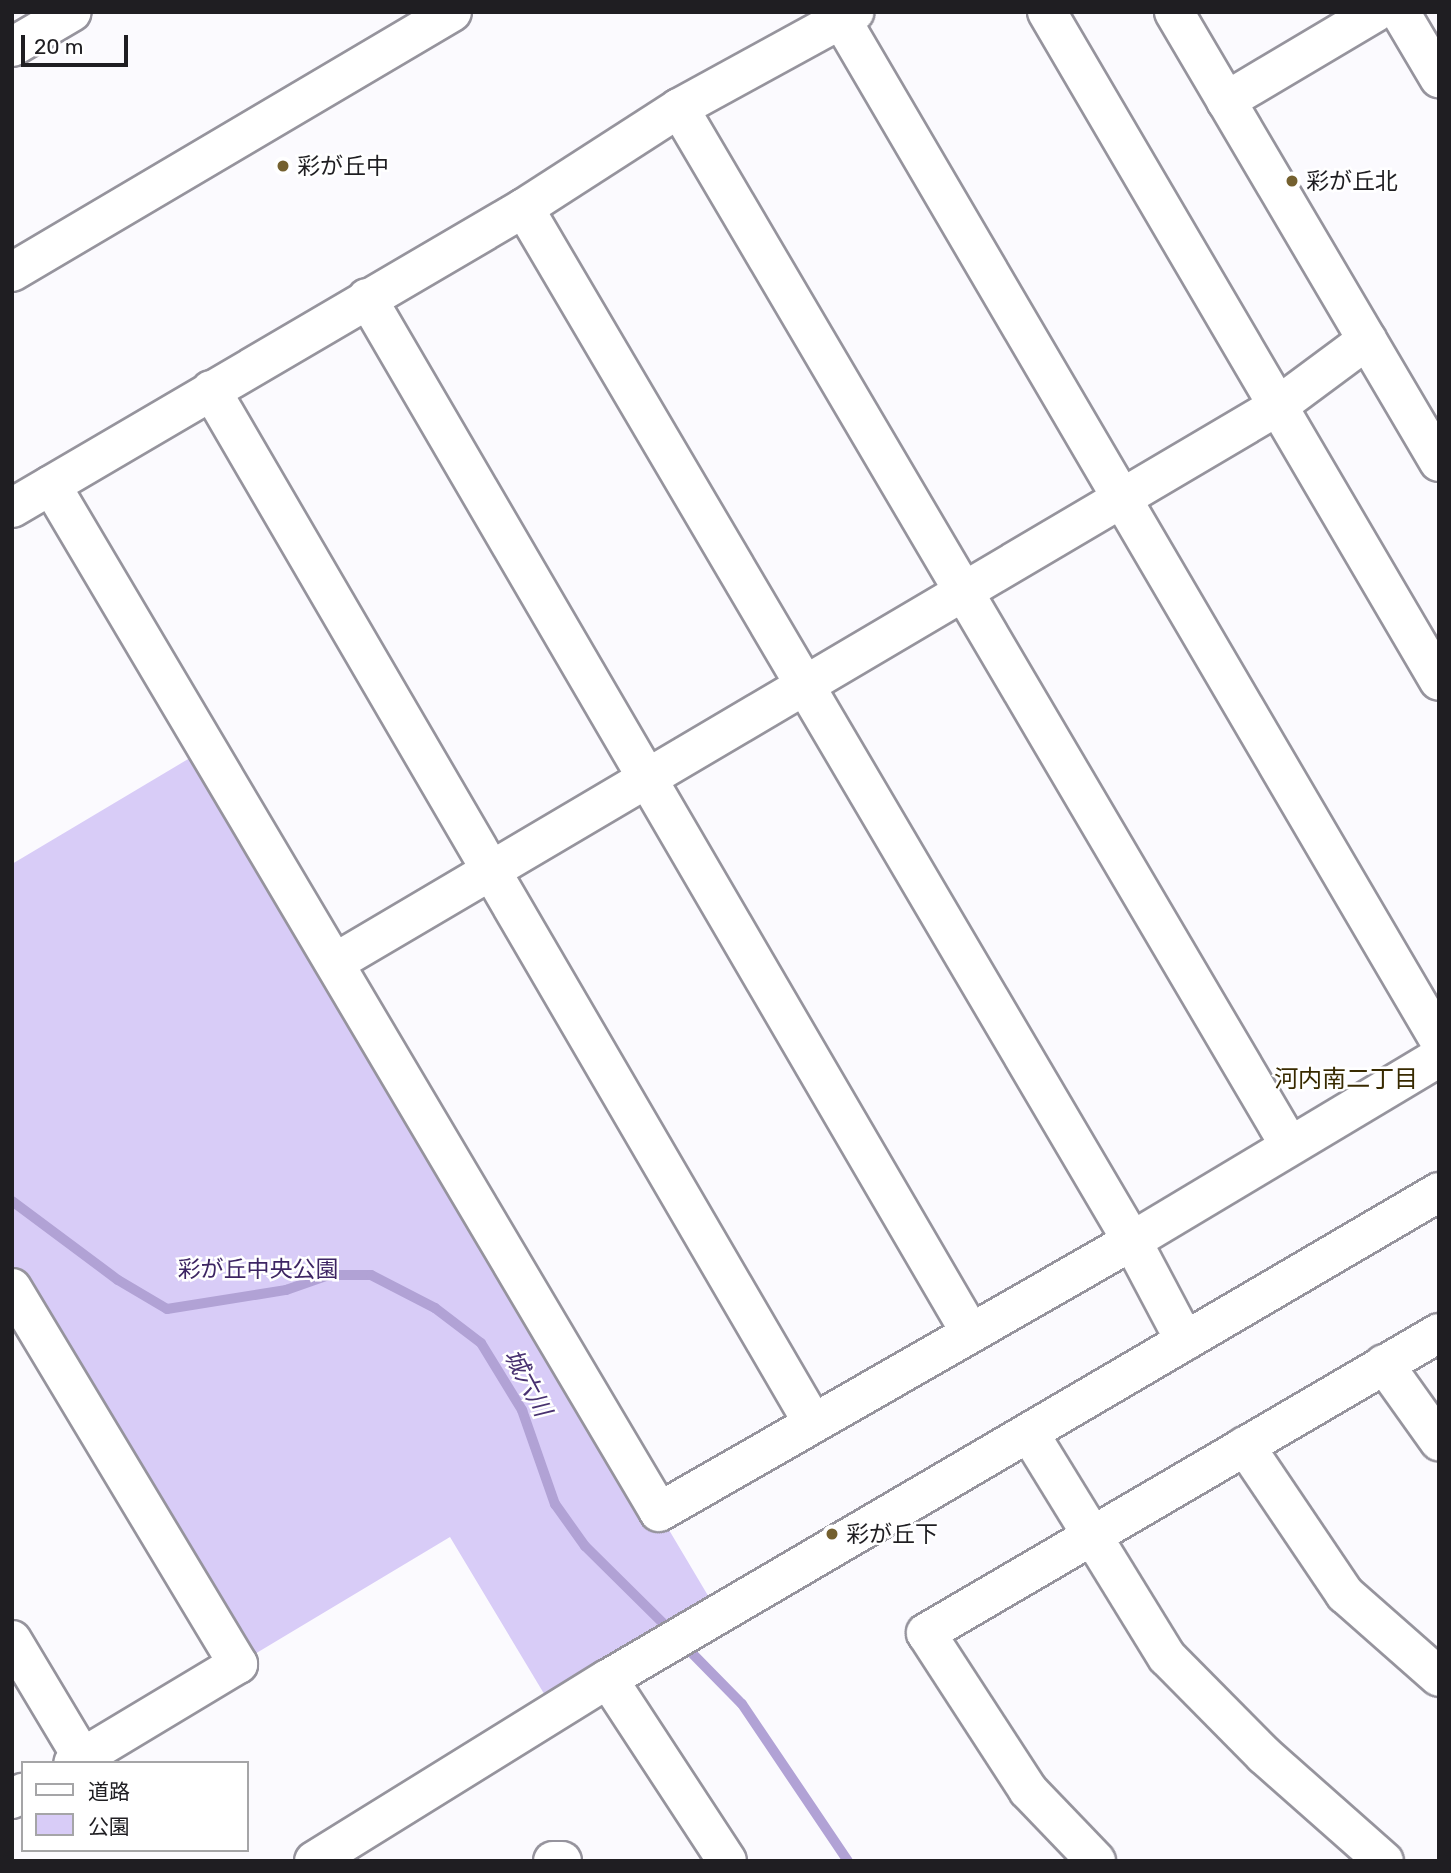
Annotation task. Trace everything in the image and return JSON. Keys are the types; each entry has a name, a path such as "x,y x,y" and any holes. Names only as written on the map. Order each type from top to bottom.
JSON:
{"street":[{"path":"19,32 72,12"},
{"path":"12,272 404,24 452,12"},
{"path":"1047,12 1439,681"},
{"path":"1174,12 1439,462"},
{"path":"1226,101 1376,12"},
{"path":"1400,12 1439,78"},
{"path":"12,508 524,208 679,108 847,16 1120,497 1439,1040"},
{"path":"679,108 1290,1146"},
{"path":"524,208 1132,1241 1185,1341"},
{"path":"367,298 645,780 970,1332"},
{"path":"336,962 962,590 1278,406 1367,340"},
{"path":"211,390 813,1423"},
{"path":"51,485 205,749 336,962 659,1512 1132,1241 1439,1057"},
{"path":"313,1861 608,1679 1439,1192"},
{"path":"12,1288 238,1664 78,1760 12,1640"},
{"path":"1096,1861 1028,1790 926,1633 1439,1333"},
{"path":"1384,1364 1439,1441"},
{"path":"1028,1433 1167,1657 1264,1755 1384,1861"},
{"path":"1245,1446 1345,1594 1439,1677"},
{"path":"608,1679 727,1861"},
{"path":"553,1861 562,1861"}],"green space":[{"name":"彩が丘中央公園","path":"205,749 710,1599 546,1697 450,1537 238,1664 12,1285 12,864"}],"waterway":[{"name":"城六川","path":"12,1201 118,1280 167,1309 286,1290 329,1275 371,1275 435,1308 481,1343 522,1410 555,1504 585,1546 672,1632"},
{"name":"城六川","path":"683,1644 742,1704 848,1861"}],"place":[{"name":"彩が丘中","path":"283,166"},
{"name":"彩が丘北","path":"1292,181"},
{"name":"彩が丘下","path":"832,1534"}],"district":[{"name":"河内南二丁目","path":"1346,1080"}]}
